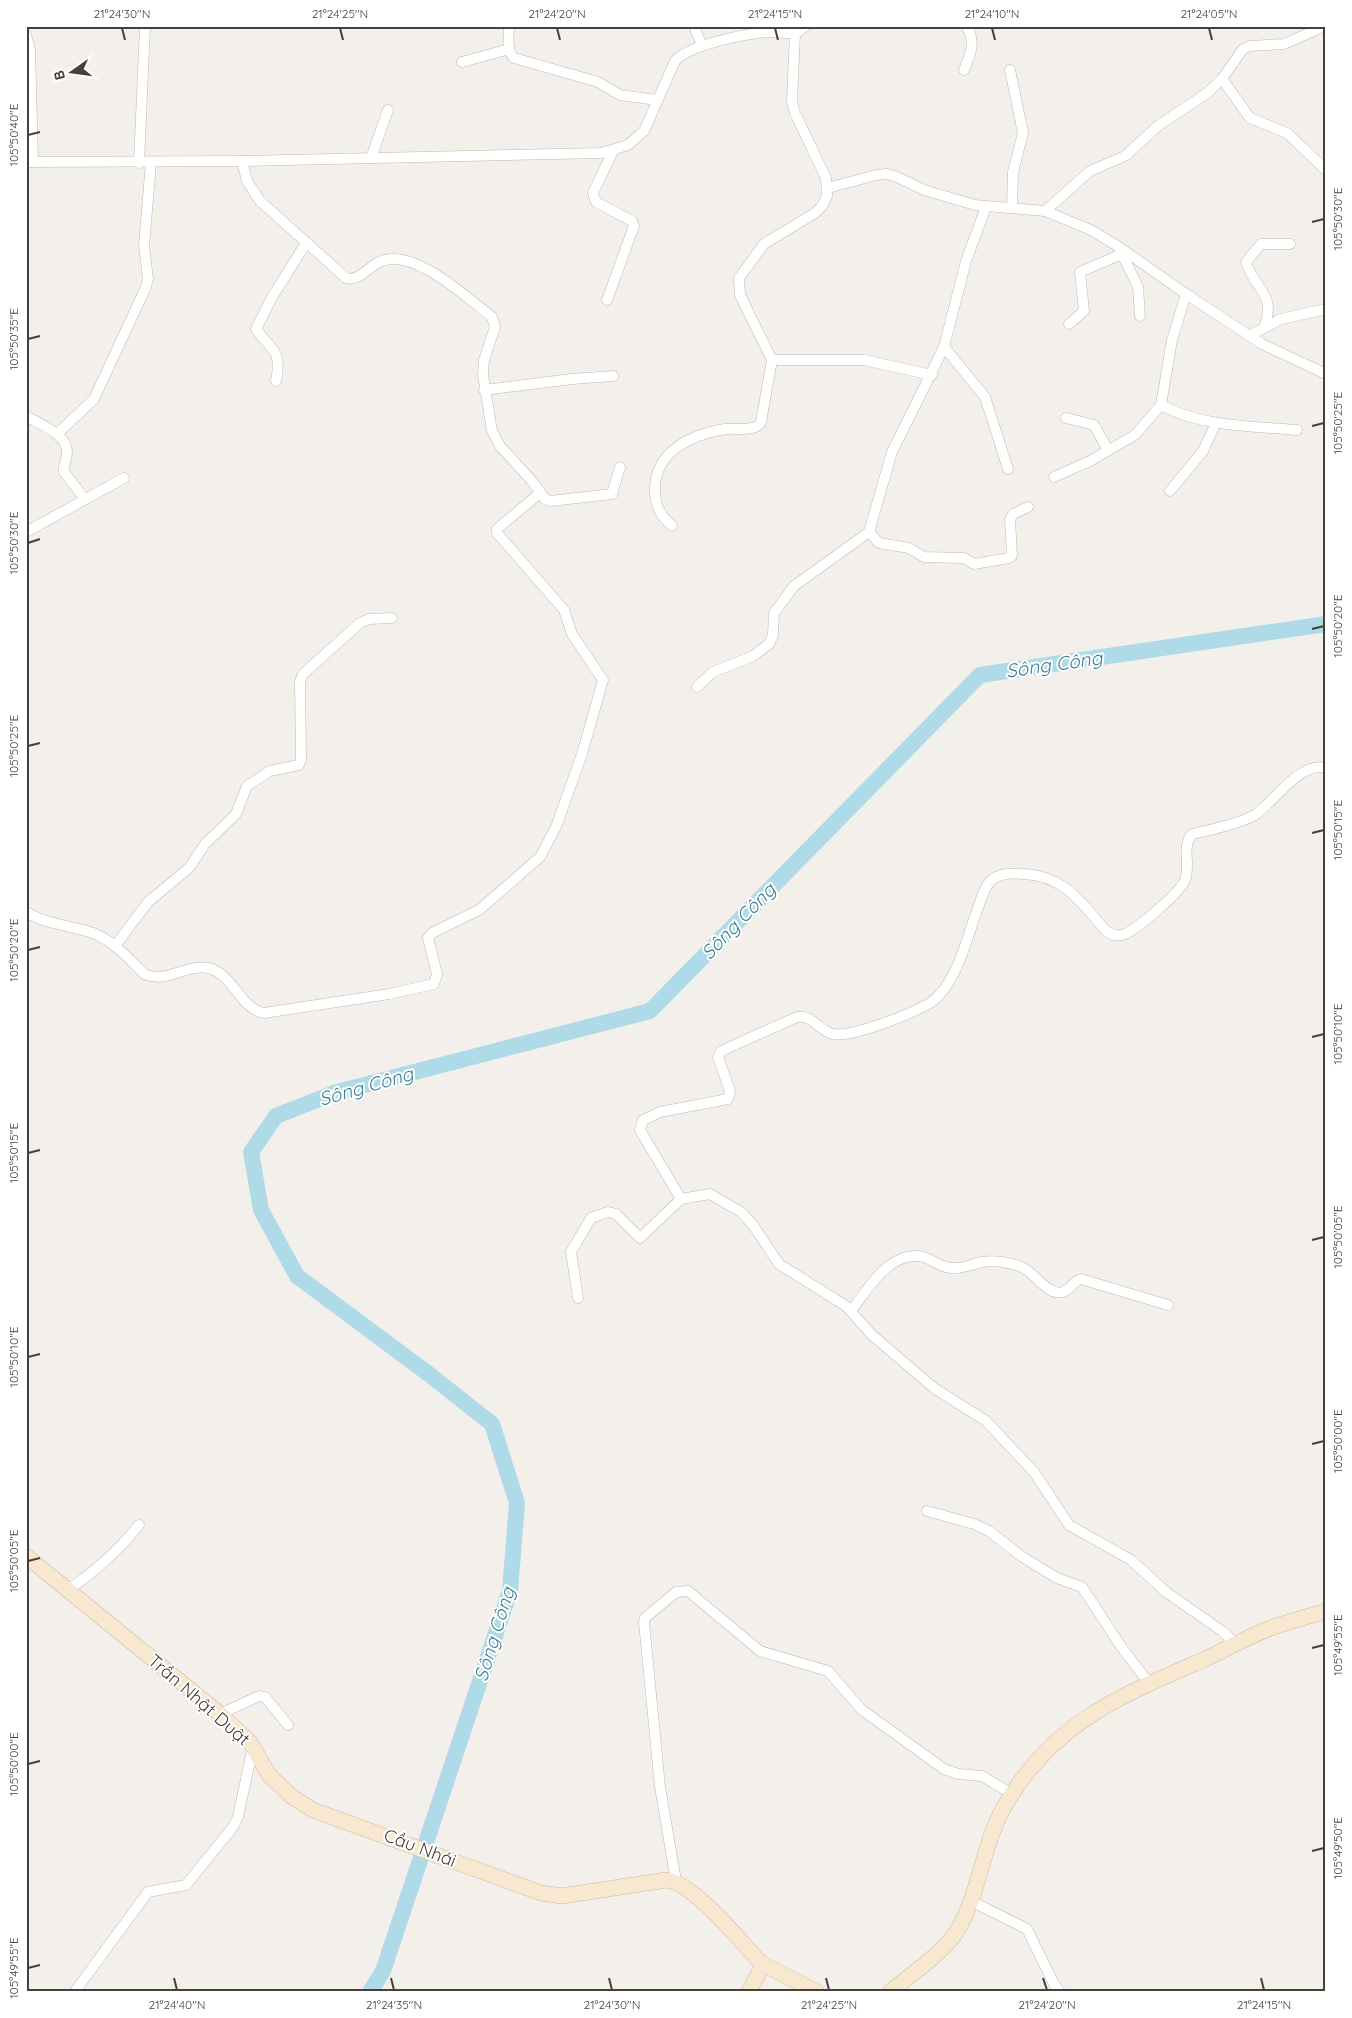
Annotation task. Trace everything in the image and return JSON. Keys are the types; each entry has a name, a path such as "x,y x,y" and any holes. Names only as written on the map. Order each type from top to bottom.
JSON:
{"main road":[{"name":"Trần Nhật Duật","path":"26,1556 220,1714 253,1746 269,1774 291,1796 314,1810 374,1830"},
{"path":"890,1992 951,1939 972,1901 994,1830 1003,1808 1040,1756 1059,1737 1083,1719 1149,1683 1237,1645 1272,1627 1326,1611"},
{"name":"Cầu Nhái","path":"374,1830 541,1893 562,1896 666,1880 676,1881"},
{"path":"676,1881 714,1912 761,1962 817,1992"},
{"path":"749,1992 761,1968 761,1962"}],"street":[{"path":"139,163 145,26"},
{"path":"509,26 509,49 510,54 514,58 598,82 620,95 657,100"},
{"path":"694,26 702,46"},
{"path":"26,34 30,50 30,162 139,163 601,153 613,151 637,139 644,131 675,60 688,50 765,29 795,34 806,26"},
{"path":"964,70 972,49 972,38 966,26"},
{"path":"1045,211 1090,171 1125,156 1159,125 1206,94 1222,79 1243,50 1250,46 1284,44 1325,26"},
{"path":"672,526 661,516 656,499 655,481 658,468 664,458 682,443 701,436 725,429 760,426 772,360 740,295 739,278 764,244 815,213 822,206 827,196 826,178 795,113 792,100 795,34"},
{"path":"462,62 509,49"},
{"path":"1010,70 1023,133 1013,172 1012,208"},
{"path":"1222,79 1250,118 1287,133 1326,170"},
{"path":"371,158 388,110"},
{"path":"607,300 634,226 632,220 593,198 593,193 613,151"},
{"path":"242,161 247,181 260,201 346,278 350,280 387,259 396,258 413,262 442,279 492,317 495,327 484,360 484,390 495,438 532,481 544,499 555,502 607,496 614,491 620,467"},
{"path":"57,434 94,399 146,287 148,279 144,246 151,162"},
{"path":"828,188 876,174 887,174 898,177 924,190 986,207 1045,211 1091,230 1249,336 1326,374"},
{"path":"698,687 713,672 753,656 769,644 773,635 774,612 794,586 869,532 892,452 932,375 944,347 966,261 986,207"},
{"path":"276,381 279,362 276,354 256,329 271,299 306,243"},
{"path":"1265,325 1269,315 1268,298 1249,273 1246,262 1261,244 1290,244"},
{"path":"1120,250 1138,287 1140,316"},
{"path":"1069,324 1084,311 1080,272 1120,250"},
{"path":"1054,477 1135,435 1161,405 1172,340 1186,294"},
{"path":"1249,336 1265,325 1281,319 1326,309"},
{"path":"944,347 985,397 1008,469"},
{"path":"772,360 864,360 932,375"},
{"path":"484,390 613,376"},
{"path":"1161,405 1176,412 1216,423 1297,430"},
{"path":"26,416 57,434 66,448 64,472 84,498"},
{"path":"1066,418 1094,425 1108,450"},
{"path":"1170,491 1203,451 1216,423"},
{"path":"26,532 84,498 124,478"},
{"path":"26,912 48,922 93,933 115,946 144,974 152,978 160,978 198,968 208,968 217,972 250,1007 264,1013 389,994 434,984 438,974 428,938 432,933 479,910 540,857 556,827 582,754 603,680 572,634 561,606 496,534 497,529 540,493"},
{"path":"869,532 879,543 909,548 924,557 964,558 974,564 1012,556 1010,519 1012,514 1028,507"},
{"path":"115,946 148,902 189,868 205,844 236,814 247,786 270,772 299,764 301,760 300,682 307,669 360,624 369,619 392,618"},
{"path":"681,1199 640,1130 643,1120 660,1112 728,1099 730,1090 718,1057 722,1051 797,1017 807,1018 826,1032 838,1035 868,1029 932,1002 943,990 958,963 986,886 1000,875 1034,874 1064,886 1106,931 1112,935 1125,934 1180,889 1188,870 1186,844 1192,834 1250,818 1305,770 1316,765 1326,768"},
{"path":"578,1298 571,1248 592,1218 608,1212 616,1214 640,1238 681,1199 710,1194 741,1212 753,1225 779,1264 851,1311 872,1335 934,1388 986,1421 1034,1472 1069,1525 1131,1560 1166,1592 1222,1631 1237,1645"},
{"path":"851,1311 876,1277 888,1266 912,1256 924,1257 951,1268 984,1262 1017,1265 1035,1274 1049,1290 1056,1293 1063,1292 1075,1281 1081,1279 1168,1306"},
{"path":"927,1511 974,1524 988,1531 1029,1561 1057,1578 1082,1588 1122,1648 1149,1683"},
{"path":"68,1590 118,1551 139,1525"},
{"path":"676,1881 660,1788 644,1622 645,1618 676,1592 682,1590 688,1591 760,1651 828,1672 862,1710 944,1769 958,1774 982,1776 1012,1794"},
{"path":"220,1714 260,1696 265,1696 288,1725"},
{"path":"76,1990 148,1892 186,1886 233,1827 240,1810 253,1746"},
{"path":"972,1901 1027,1929 1051,1979 1060,1992"}],"waterway":[{"name":"Sông Công","path":"370,1992 383,1971 510,1591 517,1503 492,1424 430,1375 297,1276 261,1210 251,1152 276,1116 337,1092 650,1011 980,675 1326,624"}]}
